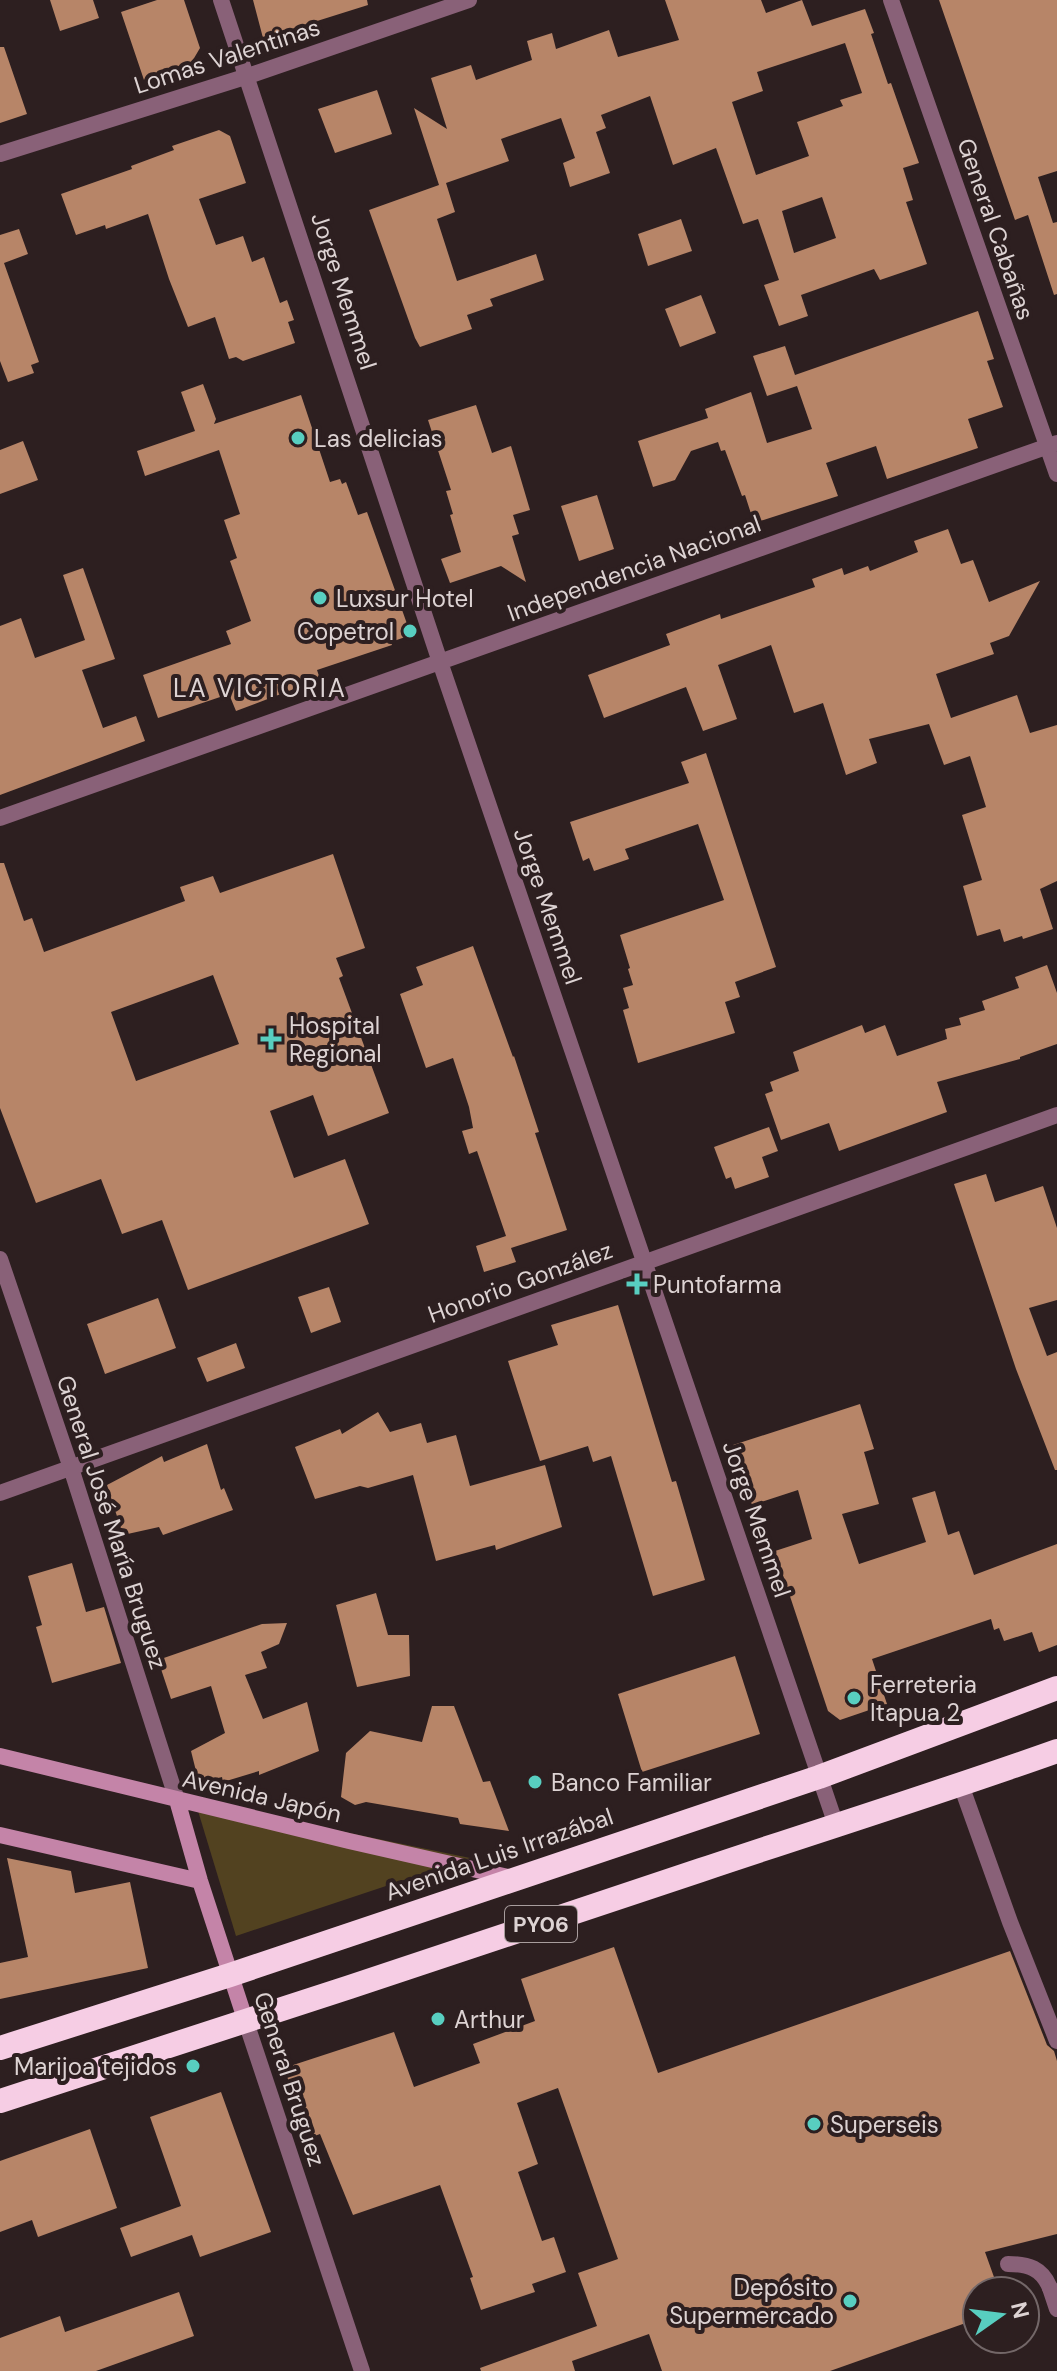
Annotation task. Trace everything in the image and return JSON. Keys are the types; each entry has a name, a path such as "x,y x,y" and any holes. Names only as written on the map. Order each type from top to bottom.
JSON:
{"highway":[{"name":"Avenida Luis Irrazábal","path":"0,2048 230,1975 819,1777 1057,1688"},
{"name":"PY06","path":"0,2101 1057,1751"}],"main road":[{"name":"Avenida Japón","path":"0,1756 514,1878"},
{"name":"General Bruguez","path":"177,1800 246,2022"},
{"path":"0,1835 200,1881"}],"street":[{"name":"Jorge Memmel","path":"221,0 440,662 836,1825"},
{"name":"Lomas Valentinas","path":"0,154 248,76 469,0"},
{"name":"General Cabañas","path":"891,0 1052,444 1057,474"},
{"name":"Independencia Nacional","path":"0,818 1052,444"},
{"name":"Honorio González","path":"0,1493 1057,1115"},
{"name":"General José María Bruguez","path":"0,1259 71,1468 177,1800"},
{"path":"961,1785 1057,2041"},
{"name":"General Bruguez","path":"246,2022 362,2371"},
{"path":"1008,2264 1025,2264 1046,2277 1057,2309"}],"shaded area":[{"path":"195,1801 470,1858 236,1936"}],"building":[{"path":"50,0 93,0 99,18 60,31"},
{"path":"157,0 184,0 200,48 190,65 144,80 121,12"},
{"path":"253,0 367,0 368,5 263,38"},
{"path":"665,0 761,0 766,13 802,0 812,26 865,9 888,84 891,83 919,163 903,168 913,200 906,202 927,264 880,280 874,269 801,295 808,316 779,326 764,285 779,280 758,219 743,224 716,148 673,165 650,96 601,115 606,128 596,132 610,173 570,187 563,163 575,158 561,118 501,139 509,161 446,183 455,212 437,219 457,281 536,254 544,280 490,299 493,306 467,315 472,329 420,347 369,210 439,185 414,108 447,129 431,78 471,65 476,80 532,60 527,41 552,33 556,49 609,30 618,57 679,40","holes":["845,43 862,93 840,100 843,106 797,122 809,156 756,175 732,102 763,91 757,72","822,197 836,238 794,253 782,211"]},
{"path":"939,0 1057,0 1057,171 1038,177 1053,223 1057,222 1057,294 1054,295 1028,215 1015,220"},
{"path":"0,47 4,47 27,114 0,123"},
{"path":"377,90 392,134 335,153 318,109"},
{"path":"219,130 230,136 246,183 199,199 216,245 243,236 252,262 264,257 280,303 287,300 294,320 288,322 295,343 243,361 236,357 229,359 215,317 188,327 148,214 106,229 105,225 76,235 61,194 132,169 131,166 174,150 172,146"},
{"path":"681,219 692,251 648,266 638,234"},
{"path":"19,229 28,254 4,263 39,362 31,365 34,373 8,382 0,361 0,235"},
{"path":"701,295 716,333 680,347 665,309"},
{"path":"978,311 994,359 987,361 1003,407 968,419 978,448 887,479 876,446 826,463 838,496 754,523 725,450 721,451 718,442 691,451 675,480 653,487 638,441 708,418 705,409 751,392 767,443 812,429 797,386 767,396 753,356 785,346 795,375"},
{"path":"203,384 216,419 214,424 301,395 330,482 340,479 342,484 346,482 358,515 367,512 411,635 391,642 392,645 317,670 320,679 236,711 229,694 158,718 143,675 231,644 226,631 251,621 230,561 237,558 224,520 240,514 219,450 145,476 137,451 195,431 181,392"},
{"path":"476,405 492,453 511,446 530,510 513,515 519,534 512,536 526,582 501,566 450,583 441,559 461,552 446,491 451,490 428,420"},
{"path":"23,441 38,480 0,494 0,450"},
{"path":"597,495 614,549 579,561 561,506"},
{"path":"948,529 961,564 973,560 989,602 1040,581 1009,636 990,643 994,654 936,674 951,718 1017,695 1030,733 1057,725 1057,881 1040,889 1053,929 1023,939 1022,936 1004,942 1000,929 977,936 963,886 982,880 962,815 986,807 970,756 944,765 929,724 869,739 877,763 846,775 823,703 794,713 771,645 718,665 737,719 703,731 686,687 604,718 588,675 670,645 666,634 720,614 721,619 815,587 812,579 842,568 844,575 868,566 870,571 918,552 914,541"},
{"path":"83,568 115,659 82,670 103,728 136,716 145,741 0,795 0,626 21,618 35,658 85,640 63,575"},
{"path":"706,753 776,967 735,982 740,997 725,1002 735,1033 638,1063 623,1010 629,1008 623,988 633,985 620,935 724,900 698,824 625,849 629,859 594,871 589,858 583,861 570,822 689,783 681,762"},
{"path":"333,854 365,948 336,958 343,976 339,978 389,1113 328,1136 313,1095 270,1111 294,1178 345,1159 369,1224 188,1290 162,1220 122,1234 101,1179 36,1203 0,1108 0,863 4,863 24,921 32,918 44,952 185,901 180,887 213,876 220,893","holes":["213,975 239,1044 136,1081 111,1012"]},
{"path":"473,946 514,1056 567,1230 511,1248 516,1262 484,1272 476,1246 506,1236 477,1151 469,1154 462,1131 473,1128 469,1107 453,1058 426,1068 400,994 423,985 416,967"},
{"path":"1047,965 1057,993 1057,1044 1020,1059 937,1082 947,1112 839,1151 829,1123 781,1140 765,1094 773,1091 770,1082 799,1071 793,1052 862,1025 865,1033 885,1025 897,1056 947,1039 945,1029 961,1025 959,1018 985,1010 982,1001 1019,988 1015,977"},
{"path":"769,1127 778,1151 762,1157 769,1177 735,1189 731,1177 726,1179 714,1147"},
{"path":"986,1174 995,1202 1043,1186 1057,1228 1057,1300 1029,1308 1047,1356 1057,1352 1057,1470 1016,1369 954,1184"},
{"path":"329,1287 341,1322 311,1333 298,1297"},
{"path":"158,1298 176,1348 105,1374 87,1324"},
{"path":"618,1305 705,1580 653,1596 611,1456 593,1462 588,1446 540,1461 508,1361 558,1345 551,1325"},
{"path":"236,1343 245,1368 207,1382 197,1358"},
{"path":"860,1404 874,1449 864,1452 879,1504 842,1514 859,1564 926,1542 912,1498 935,1491 948,1535 959,1531 974,1575 1057,1544 1057,1645 1039,1652 1032,1632 1004,1641 999,1628 994,1630 991,1619 872,1659 887,1704 840,1720 828,1711 775,1551 812,1539 798,1490 752,1505 733,1445"},
{"path":"378,1412 390,1432 421,1423 427,1443 456,1435 470,1486 545,1465 562,1527 496,1550 495,1545 436,1561 413,1475 315,1499 295,1447 340,1429 342,1434"},
{"path":"207,1444 221,1490 224,1488 233,1510 163,1535 159,1527 123,1535 107,1485 162,1456 164,1462"},
{"path":"72,1563 86,1612 104,1607 121,1663 52,1683 36,1627 42,1625 28,1576"},
{"path":"376,1593 388,1635 409,1635 410,1676 357,1687 336,1605"},
{"path":"287,1623 279,1644 261,1652 267,1668 245,1675 263,1719 307,1702 319,1751 259,1775 259,1771 223,1782 222,1777 199,1783 191,1751 225,1733 211,1686 171,1699 158,1660 262,1624"},
{"path":"735,1656 760,1734 642,1772 618,1694"},
{"path":"432,1706 454,1706 483,1782 490,1781 509,1831 460,1824 458,1818 366,1802 355,1805 341,1797 346,1753 370,1731 422,1742"},
{"path":"7,1858 71,1871 75,1893 130,1882 148,1968 0,1999 0,1963 28,1957"},
{"path":"614,1947 658,2073 1010,1951 1047,2045 1054,2051 1057,2061 1057,2234 985,2252 993,2275 961,2275 961,2325 830,2371 662,2371 649,2334 572,2361 575,2371 481,2371 480,2368 597,2326 578,2273 618,2259 558,2088 517,2103 538,2164 518,2172 542,2241 554,2237 566,2272 532,2284 535,2292 481,2310 470,2278 473,2277 440,2185 353,2215 320,2134 309,2138 284,2068 394,2032 414,2087 480,2063 473,2044 535,2021 521,1979"},
{"path":"221,2092 271,2232 200,2257 192,2235 131,2257 120,2228 181,2206 150,2117"},
{"path":"90,2129 117,2208 38,2237 32,2220 0,2232 0,2161"},
{"path":"179,2292 194,2336 96,2371 0,2371 0,2338 60,2316 65,2332"}],"place":[{"name":"Las delicias","path":"298,438"},
{"name":"Luxsur Hotel","path":"320,598"},
{"name":"Copetrol","path":"410,631"},
{"name":"Hospital Regional","path":"271,1039"},
{"name":"Puntofarma","path":"637,1284"},
{"name":"Ferreteria Itapua 2","path":"854,1698"},
{"name":"Banco Familiar","path":"535,1782"},
{"name":"Arthur","path":"438,2019"},
{"name":"Marijoa tejidos","path":"193,2066"},
{"name":"Superseis","path":"814,2124"},
{"name":"Depósito Supermercado","path":"850,2301"}],"district":[{"name":"LA VICTORIA","path":"260,688"}]}
